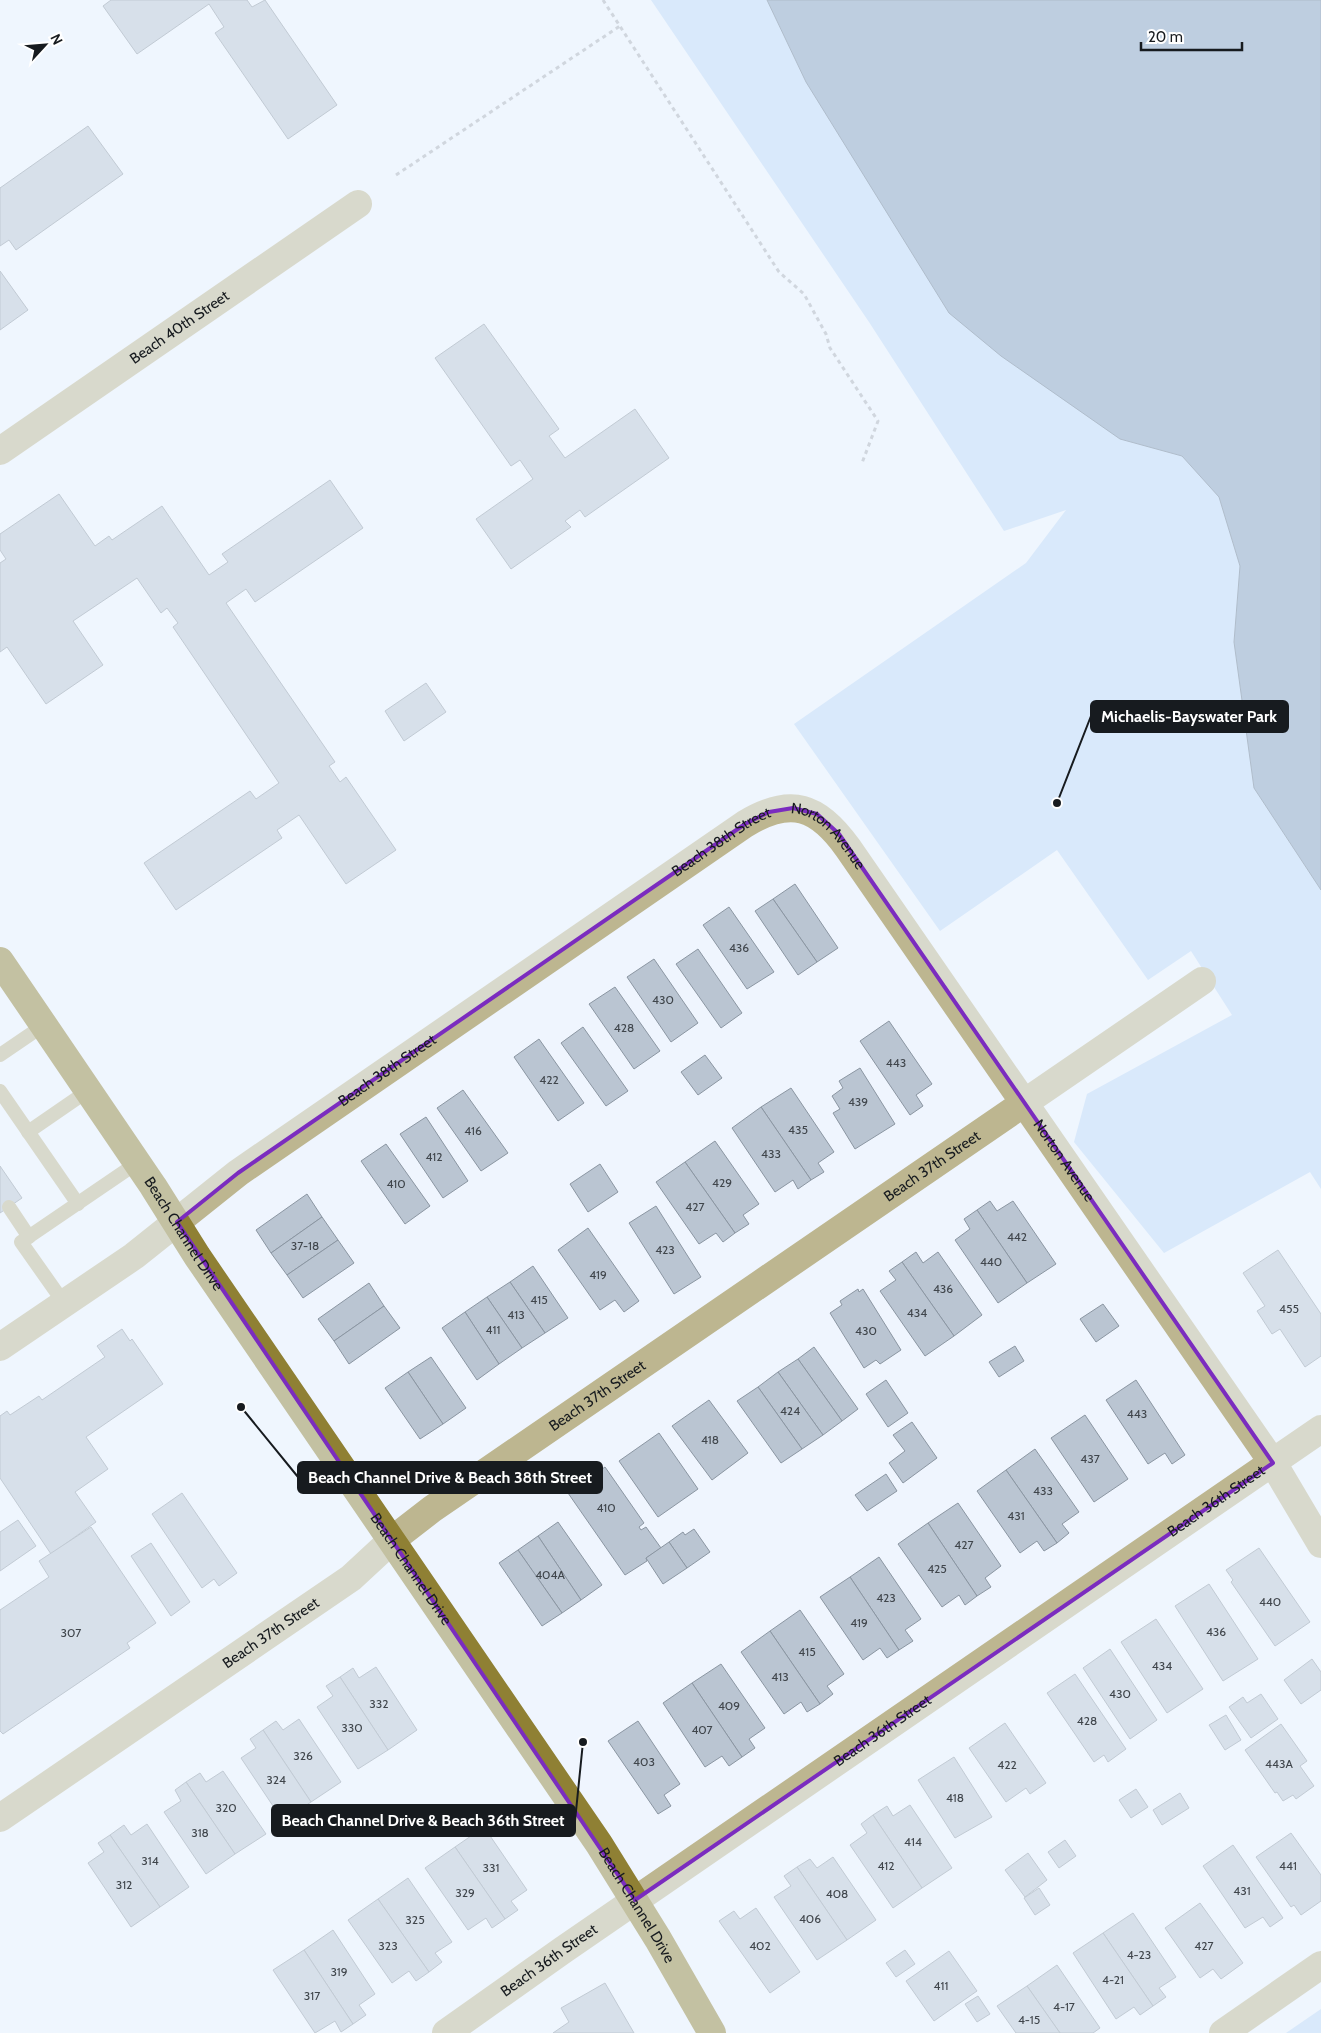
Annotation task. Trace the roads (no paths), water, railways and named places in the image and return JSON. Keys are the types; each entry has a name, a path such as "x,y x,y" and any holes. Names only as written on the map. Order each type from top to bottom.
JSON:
{"main road":[{"name":"Beach Channel Drive","path":"0,961 89,1090 177,1222 197,1256 392,1540 635,1900 712,2033"}],"street":[{"name":"Beach 40th Street","path":"0,451 358,204"},
{"name":"Norton Avenue","path":"783,809 805,810 817,814 839,834 1273,1463 1321,1544"},
{"name":"Beach 38th Street","path":"0,1347 134,1256 238,1172 573,944 745,824 769,812 783,809"},
{"name":"Beach 37th Street","path":"0,1818 351,1578 392,1540 432,1509 1202,981"},
{"name":"Beach 36th Street","path":"446,2033 635,1900 1321,1429"},
{"path":"1223,2033 1321,1965"}],"lane":[{"path":"0,1055 44,1025"},
{"path":"28,1132 89,1090"},
{"path":"0,1091 78,1204"},
{"path":"64,1303 21,1242 137,1163"},
{"path":"9,1207 29,1237"}],"place":[{"name":"Michaelis-Bayswater Park","path":"1057,803"},
{"name":"Beach Channel Drive & Beach 38th Street","path":"241,1407"},
{"name":"Beach Channel Drive & Beach 36th Street","path":"583,1742"}]}
